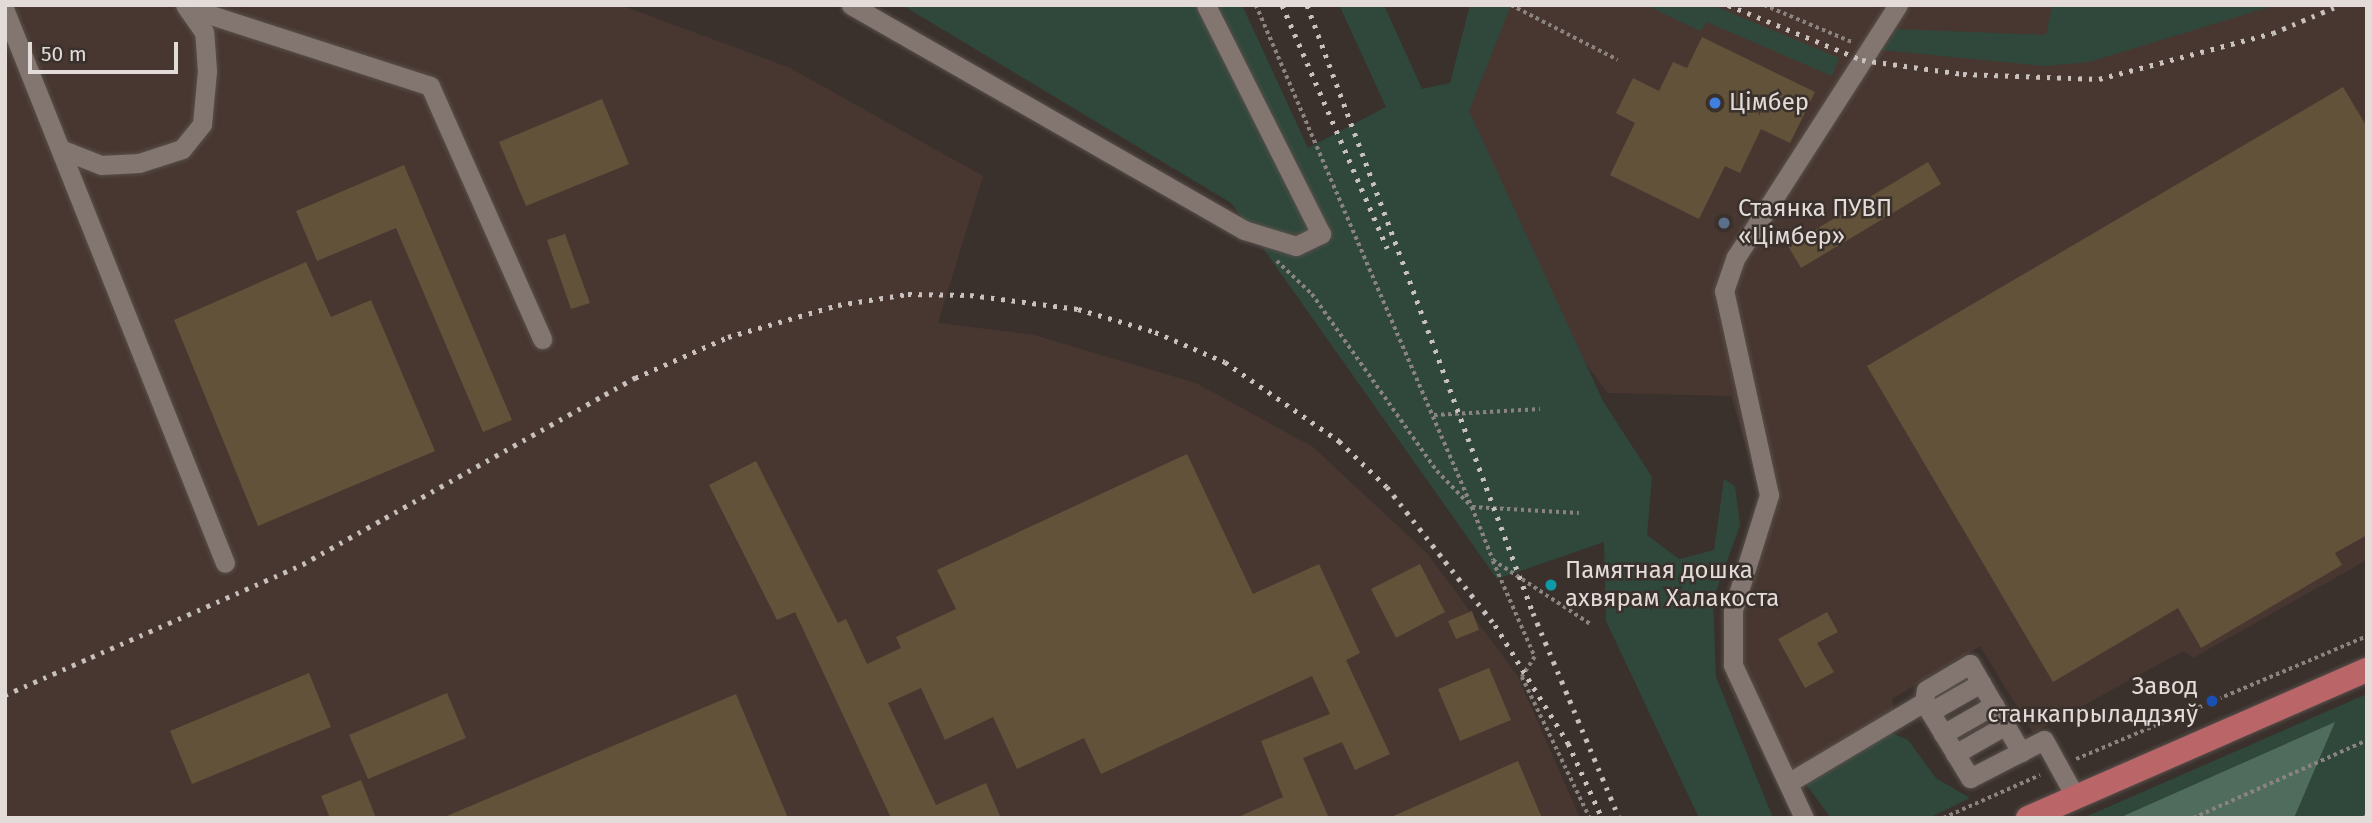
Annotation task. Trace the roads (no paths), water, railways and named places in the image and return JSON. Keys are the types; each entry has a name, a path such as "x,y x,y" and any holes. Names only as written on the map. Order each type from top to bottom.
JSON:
{"main road":[{"path":"2028,818 2367,670"}],"street":[{"path":"851,5 1244,230 1296,246 1321,234 1206,5"},
{"path":"1804,818 1733,665 1733,610 1769,495 1724,291 1736,257 1898,5"},
{"path":"63,150 101,165 139,163 182,149 202,124 207,71 204,32 187,6"},
{"path":"187,6 430,86 542,339"},
{"path":"5,11 63,150 225,563"},
{"path":"1788,783 1927,707 1981,682 2021,752"},
{"path":"1943,734 1994,705"},
{"path":"1927,707 1970,778 2044,740 2076,798"},
{"path":"1955,754 2006,724"}],"railway":[{"path":"1282,5 1387,248"},
{"path":"1307,5 1533,613 1619,818"},
{"path":"1728,5 1862,60 1963,74 2099,79 2273,33 2340,5"},
{"path":"5,695 303,564 635,378 728,337 838,305 908,294 970,295 1078,309 1155,332 1225,362 1339,441 1387,487 1495,625 1568,743 1602,818"}],"place":[{"name":"Цімбер","path":"1715,103"},
{"name":"Стаянка ПУВП «Цімбер»","path":"1724,223"},
{"name":"Памятная дошка ахвярам Халакоста","path":"1551,585"},
{"name":"Завод станкапрыладдзяў","path":"2212,701"}]}
